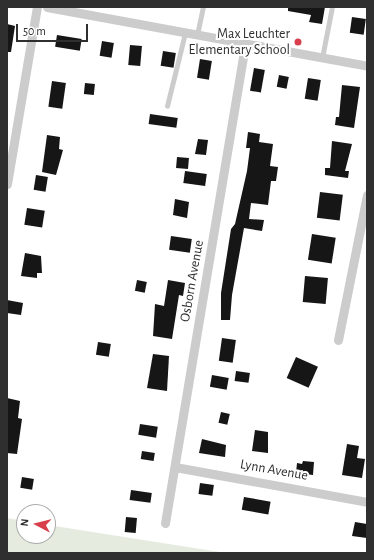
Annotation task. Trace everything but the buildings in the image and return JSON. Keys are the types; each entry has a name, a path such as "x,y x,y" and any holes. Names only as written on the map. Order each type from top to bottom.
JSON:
{"street":[{"path":"7,184 37,7"},
{"path":"47,7 197,36 367,66"},
{"name":"Osborn Avenue","path":"165,523 245,44"},
{"path":"338,340 367,194"},
{"name":"Lynn Avenue","path":"175,467 367,502"}],"lane":[{"path":"197,36 203,7"},
{"path":"322,58 332,7"},
{"path":"167,106 184,33"}],"shaded area":[{"path":"7,518 16,520 16,544 56,544 56,526 226,553 7,553"}],"place":[{"name":"Max Leuchter Elementary School","path":"298,42"}]}
